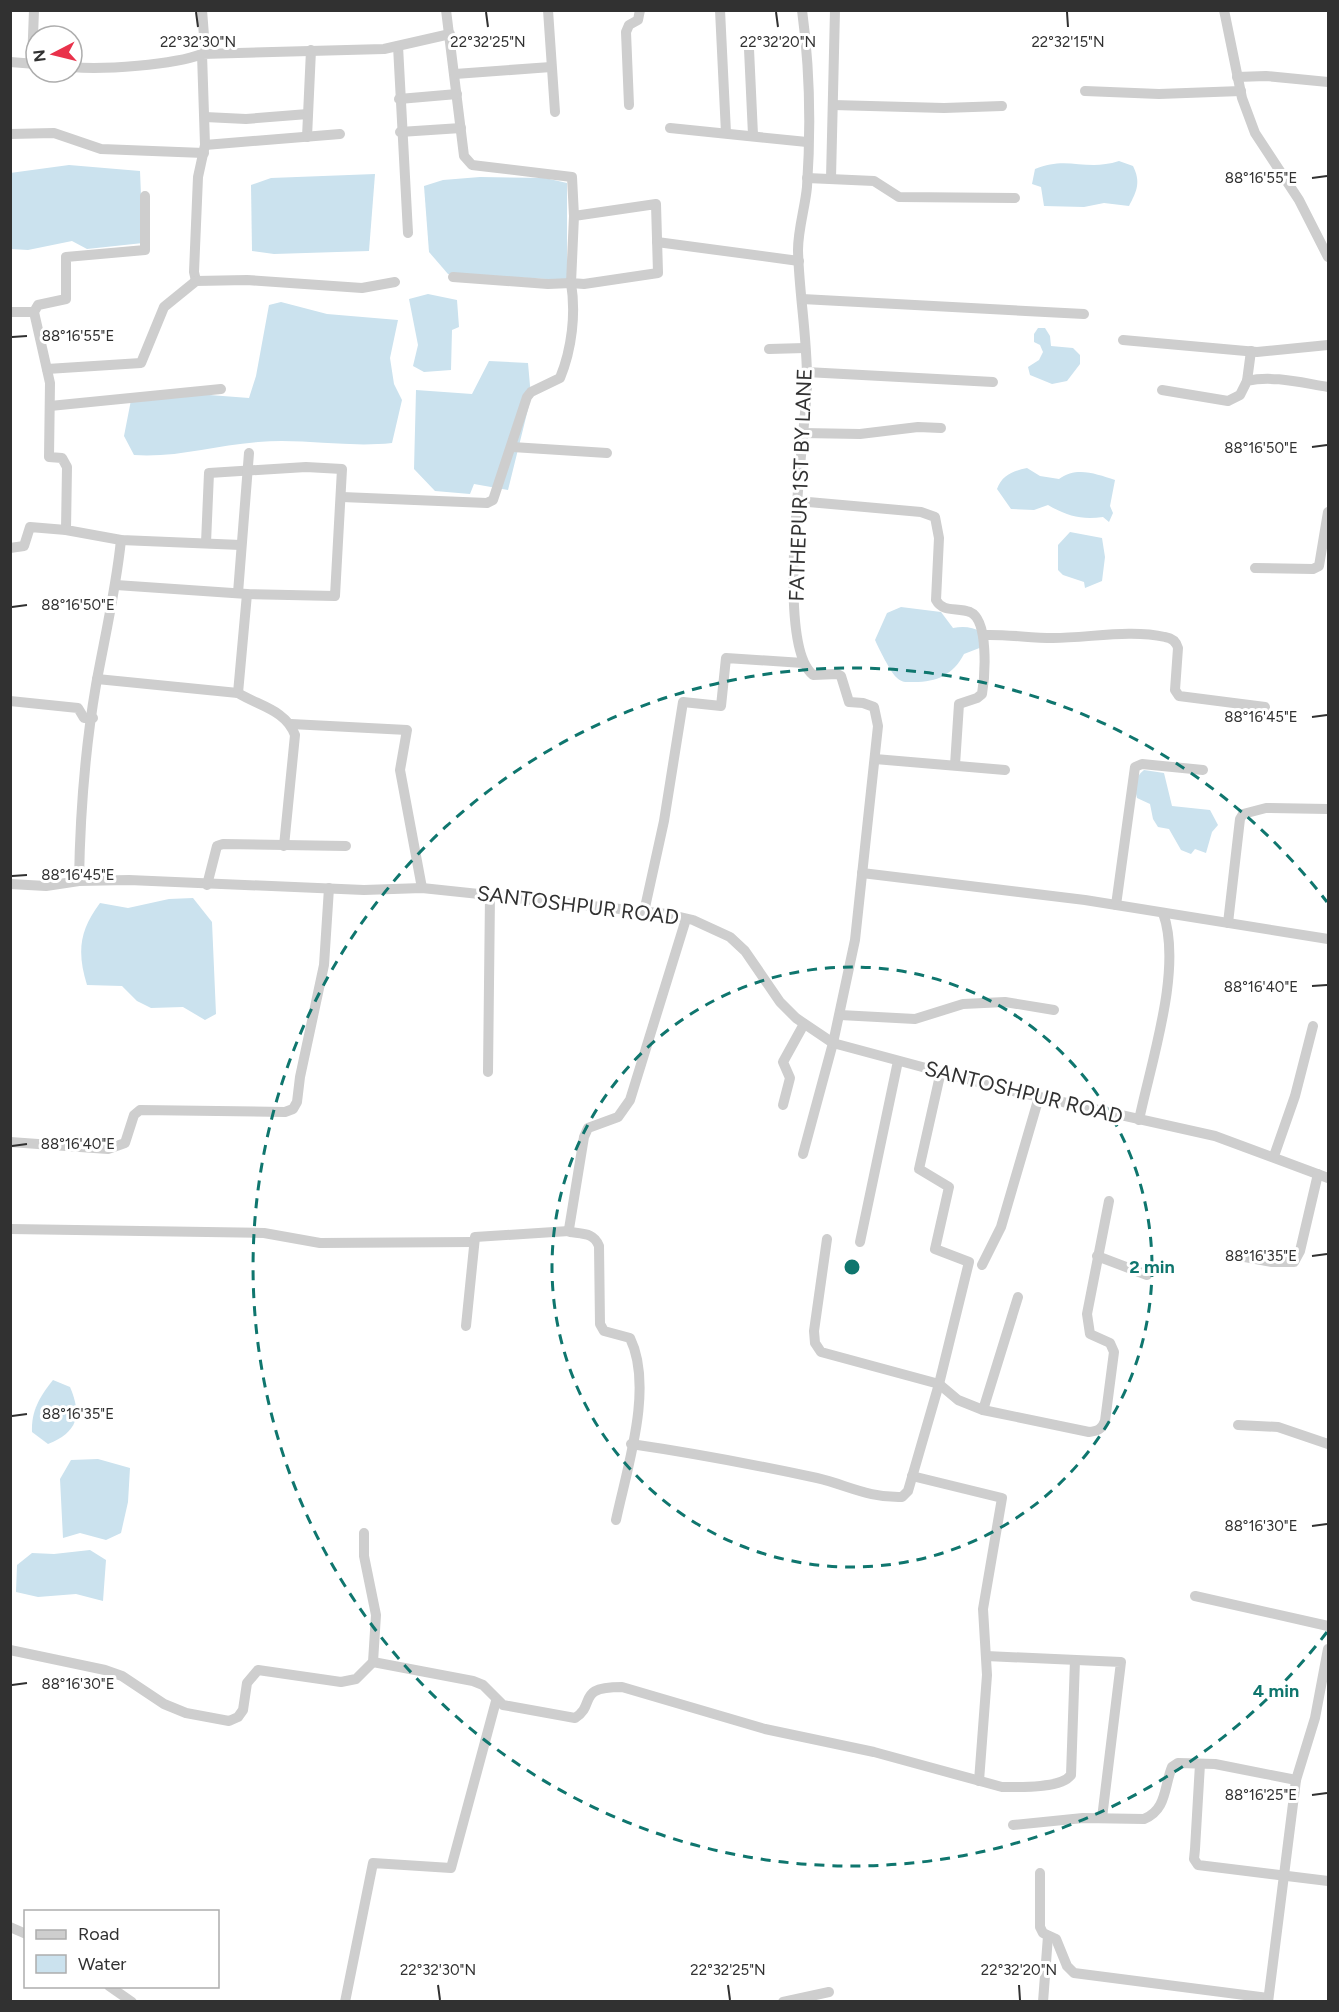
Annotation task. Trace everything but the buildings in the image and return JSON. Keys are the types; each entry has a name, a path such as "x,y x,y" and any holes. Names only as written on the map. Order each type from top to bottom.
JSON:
{"street":[{"path":"196,281 194,272 197,190 204,149 205,117 202,54 205,49 202,10"},
{"path":"548,10 550,67 555,112"},
{"path":"629,105 626,32 629,25 638,20 640,10"},
{"path":"720,10 726,133"},
{"name":"FATHEPUR 1ST BY LANE","path":"801,10 809,83 807,178 798,247 806,372 794,570 796,640 803,663"},
{"path":"831,178 836,10"},
{"path":"1224,10 1237,77 1255,133 1299,200 1329,257"},
{"path":"342,497 487,502 493,500 497,494 527,397 531,392 560,378 566,365 574,304 571,283 574,216 572,177 472,165 464,156 449,11"},
{"path":"84,68 120,67 202,54 384,49 450,34"},
{"path":"398,46 400,132 408,233"},
{"path":"749,49 753,135"},
{"path":"307,137 311,50"},
{"path":"455,74 550,67"},
{"path":"1237,77 1266,76 1329,82"},
{"path":"1085,91 1159,94 1241,91"},
{"path":"399,99 457,94"},
{"path":"833,105 944,108 1002,106"},
{"path":"205,117 246,118 308,114"},
{"path":"400,132 461,128"},
{"path":"670,128 807,142"},
{"path":"10,134 54,133 101,149 204,149 340,134"},
{"path":"807,178 874,181 899,197 1015,198"},
{"path":"66,530 67,467 62,458 49,457 48,369 34,312 38,305 66,299 66,257 146,250 146,196"},
{"path":"453,278 584,284 658,273 656,204 574,216"},
{"path":"657,242 799,261"},
{"path":"48,369 141,363 164,307 196,281 247,280 362,288 395,282"},
{"path":"802,299 1084,314"},
{"path":"10,312 34,312"},
{"path":"1123,340 1251,351 1329,345"},
{"path":"769,349 805,348"},
{"path":"1162,390 1228,401 1240,394 1247,381 1251,351"},
{"path":"806,372 993,382"},
{"path":"1247,381 1288,380 1329,387"},
{"path":"50,406 221,389"},
{"path":"802,433 860,434 918,427 941,428"},
{"path":"512,447 607,453"},
{"path":"238,693 243,594 242,545 249,453"},
{"path":"116,585 243,594 335,596 342,469 306,467 209,473 206,543"},
{"path":"797,501 921,512 935,517 939,538 936,600 946,609 975,615 980,621 983,635 983,690 981,696 959,704 955,765"},
{"path":"1255,568 1313,569 1318,566 1329,512"},
{"path":"10,548 24,546 30,527 66,530 121,540 242,545"},
{"path":"79,881 80,840 93,718 116,585 121,540"},
{"path":"983,635 1006,634 1031,638 1136,636 1169,638 1178,648 1175,690 1179,696 1265,707"},
{"path":"644,912 664,821 683,702 721,706 726,658 803,663 813,675 841,676 849,702 874,707 878,726 855,940 840,1015 803,1154"},
{"path":"98,679 238,693 258,705 280,713 291,724 295,735 284,846"},
{"path":"10,701 78,708 84,718 93,718"},
{"path":"291,724 407,730 400,770 422,888"},
{"path":"875,759 1005,770"},
{"path":"1116,905 1135,767 1142,765 1203,770"},
{"path":"1228,923 1240,819 1243,814 1266,808 1329,809"},
{"path":"207,885 217,846 345,846"},
{"path":"862,873 1116,905 1329,939"},
{"name":"SANTOSHPUR ROAD","path":"10,884 46,886 79,881 129,880 207,885 422,888 644,912 686,919 730,937 745,951 780,1002 804,1024 833,1043 1039,1097 1215,1136 1323,1176"},
{"path":"10,1142 108,1149 125,1143 134,1115 140,1110 285,1112 293,1109 297,1102 300,1077 324,965 329,888"},
{"path":"488,1072 490,895"},
{"path":"1139,1120 1168,995 1169,930 1163,913"},
{"path":"569,1231 584,1137 588,1128 618,1117 630,1100 686,919"},
{"path":"840,1015 915,1019 963,1004 1005,1002 1054,1010"},
{"path":"783,1106 790,1078 783,1062 804,1024"},
{"path":"1274,1156 1295,1096 1313,1026"},
{"path":"860,1242 898,1061"},
{"path":"631,1444 795,1473 826,1480 859,1492 902,1497 908,1491 939,1384 969,1262 935,1249 949,1187 919,1169 941,1071"},
{"path":"982,1265 1001,1227 1039,1097"},
{"path":"1234,1255 1272,1262 1294,1262 1300,1251 1323,1176"},
{"path":"827,1239 814,1331 817,1348 821,1352 939,1384 958,1400 983,1410 1089,1432 1102,1428 1114,1352 1110,1343 1095,1338 1088,1328 1087,1314 1109,1201"},
{"path":"10,1229 264,1233 320,1243 473,1242"},
{"path":"466,1326 475,1237 569,1231 591,1235 596,1239 599,1246 600,1324 604,1331 626,1336 634,1346 641,1388 616,1520"},
{"path":"1097,1256 1147,1275"},
{"path":"983,1410 1017,1297"},
{"path":"1238,1425 1278,1427 1329,1444"},
{"path":"912,1476 1002,1498 983,1609 987,1676 979,1781"},
{"path":"10,1650 105,1670 122,1676 171,1707 186,1713 229,1721 238,1717 243,1710 247,1683 258,1670 341,1682 356,1679 373,1662 376,1615 364,1556 364,1533"},
{"path":"1195,1596 1329,1626"},
{"path":"1040,1873 1040,1927 1048,1936 1056,1939 1067,1966 1081,1976 1206,1988 1268,2000 1296,1780 1315,1718 1329,1649"},
{"path":"986,1656 1121,1662 1102,1818"},
{"path":"373,1662 473,1681 483,1685 496,1701 503,1705 575,1718 592,1693 600,1688 622,1688 765,1729 874,1752 979,1781 1017,1787 1067,1781 1073,1761 1075,1660"},
{"path":"345,2001 373,1863 451,1868 496,1701"},
{"path":"1013,1826 1059,1819 1144,1819 1159,1809 1173,1767 1184,1763 1296,1780"},
{"path":"1200,1764 1194,1849 1194,1859 1198,1865 1329,1881"},
{"path":"1043,2001 1048,1936"},
{"path":"113,1988 132,2001"},
{"path":"783,2001 829,1992"}],"water":[{"path":"1119,161 1133,166 1137,177 1136,191 1129,206 1104,203 1084,207 1044,206 1041,187 1032,184 1035,169 1047,165 1067,163 1096,165"},
{"path":"69,165 140,171 143,243 87,249 72,241 28,250 11,249 10,173"},
{"path":"375,174 369,251 274,254 252,251 251,185 271,178"},
{"path":"480,177 545,178 567,183 567,280 448,274 429,252 424,186 443,180"},
{"path":"428,294 457,300 459,327 452,330 451,370 424,372 413,366 418,345 409,299"},
{"path":"281,302 327,314 398,320 390,358 394,384 402,400 392,443 275,441 165,455 134,455 124,436 131,400 183,393 249,398 256,376 269,305"},
{"path":"1038,328 1045,328 1050,336 1051,346 1073,348 1080,355 1080,364 1067,381 1052,384 1030,375 1028,367 1039,360 1043,352 1040,345 1034,342 1034,334"},
{"path":"489,361 528,363 531,397 508,490 474,484 470,494 435,491 414,469 416,390 472,394"},
{"path":"1027,468 1040,476 1059,479 1080,472 1115,480 1110,506 1113,513 1109,522 1103,517 1074,516 1048,505 1034,510 1011,509 997,489 1009,474"},
{"path":"1070,532 1102,538 1105,557 1102,581 1085,588 1084,582 1063,575 1058,570 1058,545"},
{"path":"901,607 941,612 953,628 968,627 982,632 982,647 964,654 955,667 937,679 922,682 900,680 891,670 875,640 887,613"},
{"path":"1144,770 1164,773 1172,806 1210,810 1218,825 1212,832 1206,853 1195,849 1191,854 1181,850 1169,829 1158,827 1153,819 1150,804 1137,798 1135,790 1138,776"},
{"path":"193,898 212,922 216,1014 205,1020 183,1007 151,1008 137,1001 122,986 87,985 82,962 82,942 88,923 100,903 128,908 169,899"},
{"path":"53,1380 70,1387 76,1414 75,1422 66,1434 48,1444 32,1432 32,1424 37,1404"},
{"path":"98,1459 130,1468 128,1502 121,1533 106,1540 80,1533 63,1538 60,1479 71,1460"},
{"path":"90,1550 106,1560 103,1601 76,1594 38,1597 16,1592 17,1565 32,1553 54,1554"}]}
